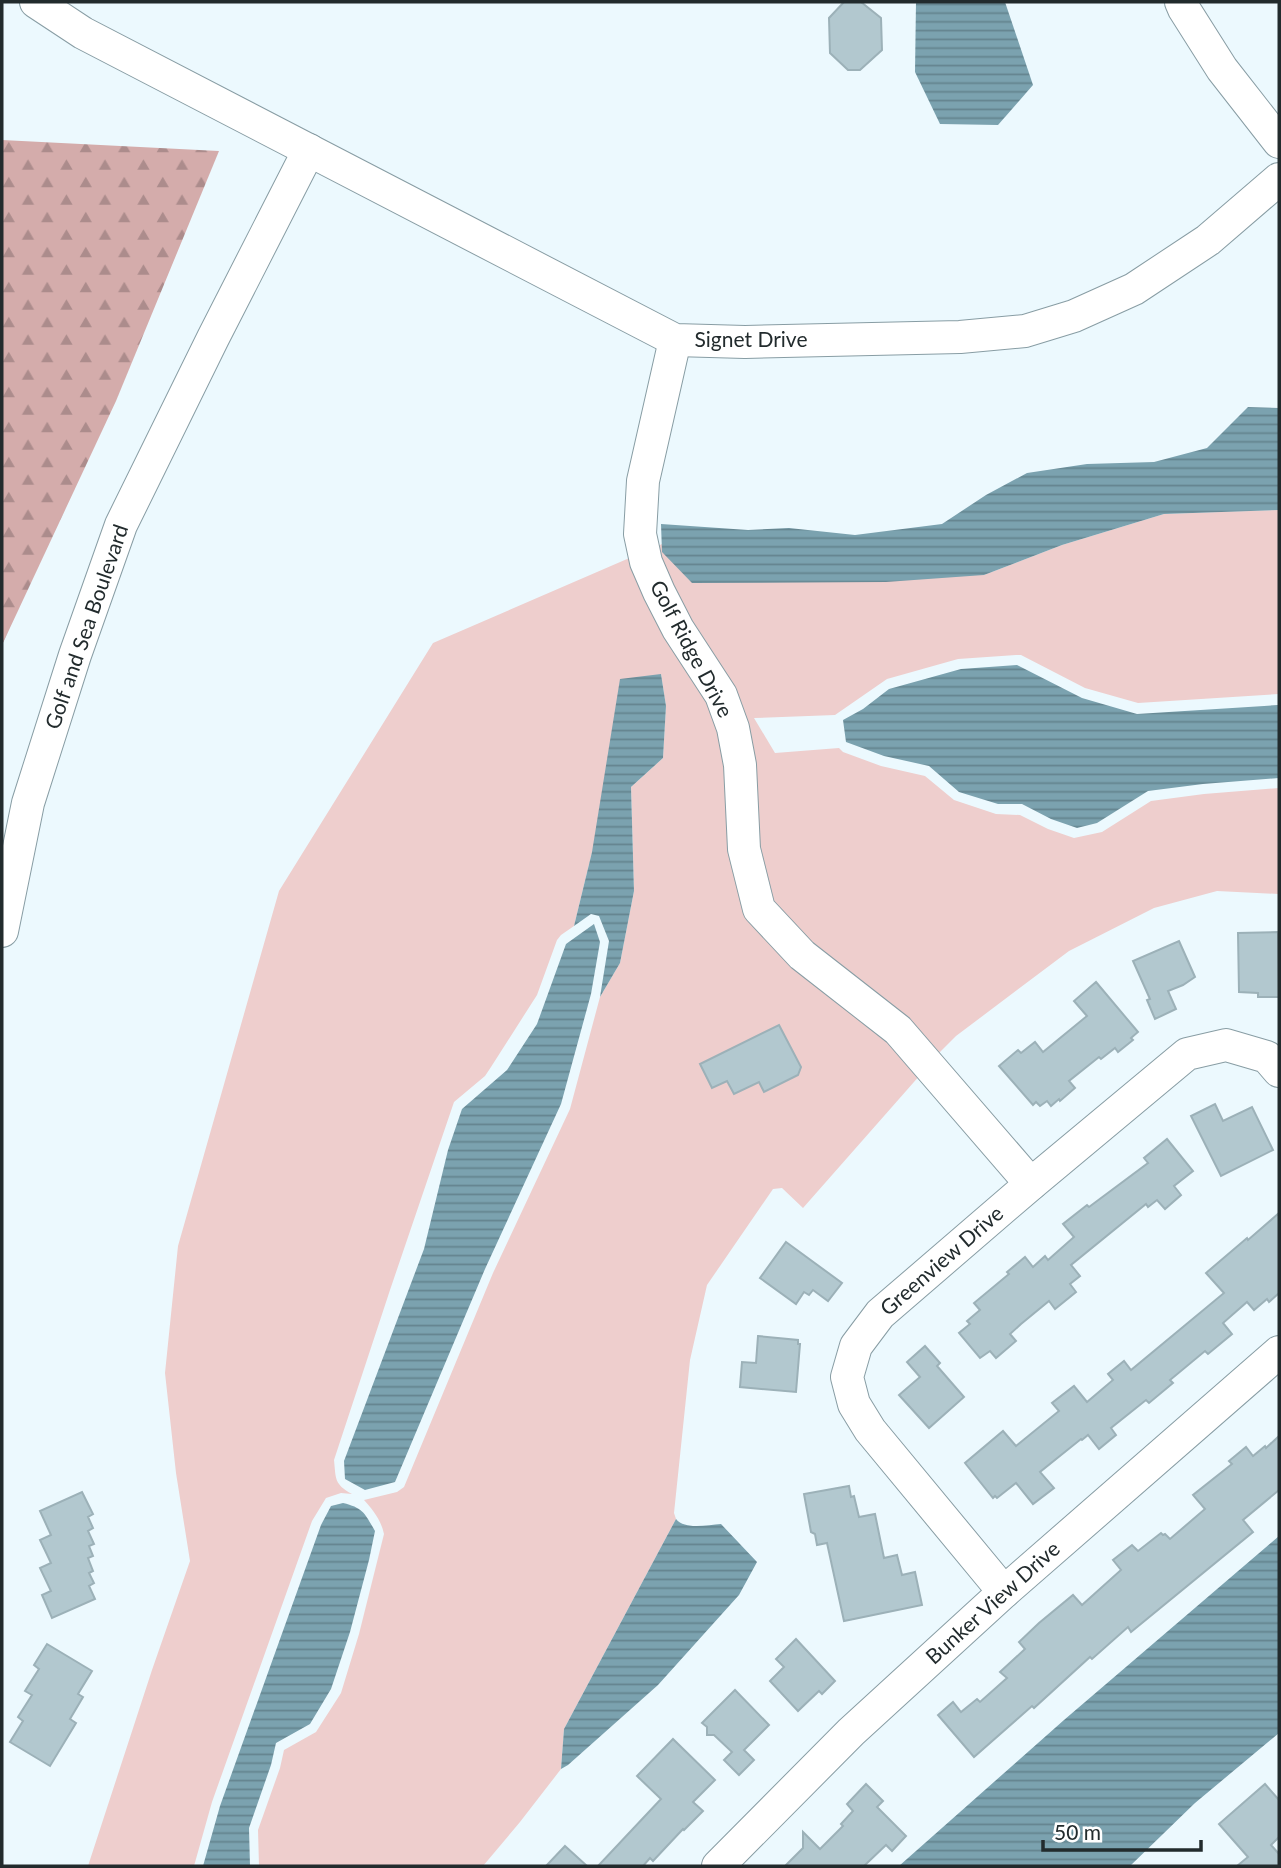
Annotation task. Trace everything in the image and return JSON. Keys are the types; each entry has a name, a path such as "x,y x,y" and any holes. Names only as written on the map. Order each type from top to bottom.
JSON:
{"street":[{"path":"36,2 83,33 309,150"},
{"path":"1181,2 1222,69 1279,142"},
{"name":"Golf and Sea Boulevard","path":"2,931 29,803 121,525 309,150"},
{"name":"Signet Drive","path":"309,150 675,340 746,342 933,338 1025,331 1074,316 1134,289 1208,240 1279,179"},
{"name":"Golf Ridge Drive","path":"675,340 643,481 640,534 646,562 659,592 678,629 721,695 733,728 740,765 744,849 759,909 802,955 898,1030 1031,1184"},
{"name":"Greenview Drive","path":"1004,1592 870,1430 853,1404 848,1377 856,1346 880,1314 1187,1054 1226,1045 1267,1057 1279,1071"},
{"name":"Bunker View Drive","path":"719,1866 850,1732 1004,1592 1279,1352"}],"shaded area":[{"path":"1279,510 1279,694 1138,703 1085,688 1021,655 1016,655 958,659 887,679 835,715 754,718 775,753 839,748 843,752 881,766 925,776 954,800 996,814 1020,815 1074,838 1102,832 1151,801 1279,788 1279,894 1217,891 1154,908 1069,951 956,1036 936,1056 809,945 769,903 687,623 654,548 662,544 662,552 984,575 1062,545 1164,514"},
{"path":"634,556 711,702 723,732 749,913 891,1039 921,1074 803,1208 782,1188 773,1189 707,1285 690,1360 674,1513 676,1519 564,1729 561,1769 520,1822 483,1866 259,1866 258,1830 284,1750 316,1732 341,1693 359,1634 384,1534 381,1524 364,1500 397,1492 404,1487 493,1273 570,1109 600,997 620,963 634,891 631,787 663,758 666,706 661,674 592,852 574,926 557,940 537,995 485,1076 454,1102 334,1460 337,1480 352,1494 341,1493 326,1498 312,1521 212,1802 194,1866 88,1866 190,1561 176,1473 165,1373 178,1246 279,891 433,643"}],"green space":[{"path":"2,140 219,151 116,401 2,645"}],"water":[{"path":"916,2 1005,2 1033,85 998,125 940,124 915,72"},
{"path":"1248,407 1279,408 1279,510 1164,514 1062,545 984,575 886,582 692,583 662,552 661,524 748,530 789,528 855,535 942,524 986,495 1027,473 1087,464 1154,462 1207,448"},
{"path":"1017,665 1082,698 1137,714 1279,705 1279,778 1148,791 1097,823 1077,828 1051,819 1022,804 998,804 959,792 929,766 884,756 846,742 843,720 889,689 961,669"},
{"path":"661,674 666,706 663,758 631,787 634,891 620,963 600,997 609,941 599,916 591,914 574,926 592,852 620,679"},
{"path":"594,924 600,942 591,994 561,1104 485,1269 395,1482 365,1490 345,1479 344,1461 424,1249 448,1150 462,1109 507,1070 537,1024 566,944"},
{"path":"343,1503 363,1512 375,1531 350,1632 331,1689 310,1724 276,1743 249,1828 250,1866 203,1866 220,1806 321,1525 331,1506"},
{"path":"676,1519 691,1526 721,1524 757,1562 739,1595 658,1685 561,1769 564,1729"},
{"path":"1279,1536 1279,1733 1195,1803 1130,1866 899,1866 1064,1720"}],"building":[{"path":"844,2 861,2 881,18 882,50 860,70 848,70 830,53 829,18"},
{"path":"1278,932 1279,997 1258,997 1258,993 1239,992 1238,933"},
{"path":"1179,941 1195,977 1168,991 1176,1009 1155,1019 1147,1000 1150,999 1133,961"},
{"path":"1096,982 1138,1032 1131,1038 1133,1040 1118,1052 1115,1048 1101,1059 1099,1057 1069,1081 1075,1088 1060,1101 1059,1099 1051,1106 1047,1101 1040,1106 1036,1102 1033,1105 999,1066 1018,1050 1021,1053 1035,1042 1043,1052 1087,1016 1074,1001"},
{"path":"779,1025 801,1067 798,1075 764,1092 759,1082 734,1094 727,1081 712,1088 700,1064"},
{"path":"1215,1104 1223,1121 1252,1107 1273,1150 1221,1176 1191,1116"},
{"path":"1167,1139 1193,1171 1174,1186 1181,1195 1165,1209 1157,1200 1148,1207 1146,1204 1071,1265 1080,1276 1070,1284 1076,1292 1055,1309 1049,1301 1021,1324 1010,1334 1016,1341 996,1358 990,1351 980,1358 959,1333 970,1324 967,1321 980,1310 974,1303 1025,1257 1033,1267 1045,1256 1048,1260 1074,1237 1063,1224 1148,1163 1144,1158"},
{"path":"1279,1213 1279,1293 1254,1310 1247,1302 1223,1323 1232,1334 1208,1354 1205,1351 1170,1380 1173,1383 1149,1403 1146,1400 1111,1428 1116,1435 1099,1449 1088,1435 1040,1472 1054,1488 1033,1504 1016,1483 997,1498 993,1498 965,1463 1003,1431 1016,1446 1059,1411 1052,1403 1074,1386 1087,1402 1113,1380 1108,1374 1124,1361 1131,1370 1224,1293 1206,1273"},
{"path":"786,1242 842,1283 828,1301 813,1290 809,1295 804,1292 796,1304 760,1278"},
{"path":"758,1336 798,1340 800,1344 796,1392 740,1387 742,1362 756,1363"},
{"path":"925,1346 940,1363 937,1366 964,1397 929,1428 899,1395 920,1377 907,1362"},
{"path":"1279,1436 1279,1490 1243,1520 1253,1532 1131,1632 1128,1627 1092,1659 1090,1657 974,1757 938,1715 953,1702 961,1712 977,1699 980,1702 1007,1678 1000,1672 1025,1649 1019,1642 1039,1623 1073,1595 1082,1605 1121,1570 1113,1560 1132,1545 1138,1551 1161,1533 1170,1539 1205,1509 1193,1495 1232,1464 1229,1461 1246,1447 1253,1456"},
{"path":"849,1486 859,1517 875,1514 884,1558 897,1555 902,1575 915,1572 922,1605 844,1621 827,1543 817,1545 815,1534 811,1532 804,1494"},
{"path":"82,1492 93,1514 88,1517 93,1528 88,1531 94,1544 89,1546 93,1556 88,1558 93,1571 89,1573 94,1583 89,1586 95,1599 52,1618 42,1595 51,1591 40,1568 51,1563 40,1540 51,1535 40,1511"},
{"path":"796,1639 835,1681 822,1694 819,1691 798,1711 770,1681 784,1667 776,1659"},
{"path":"47,1644 92,1671 78,1694 83,1697 70,1719 76,1723 50,1766 10,1742 23,1721 18,1717 32,1695 25,1691 39,1669 34,1665"},
{"path":"735,1690 769,1725 744,1750 754,1760 739,1775 724,1760 732,1752 714,1735 707,1735 707,1727 702,1723"},
{"path":"673,1739 715,1780 693,1802 703,1811 653,1861 650,1858 643,1866 598,1866 661,1799 637,1776"},
{"path":"866,1784 883,1801 877,1807 906,1836 892,1851 886,1845 864,1866 785,1866 803,1848 803,1832 820,1849 843,1826 841,1824 853,1811 847,1804"},
{"path":"1265,1784 1279,1800 1279,1837 1271,1845 1279,1854 1279,1866 1237,1866 1248,1857 1219,1824"},
{"path":"565,1846 587,1866 546,1866"}]}
